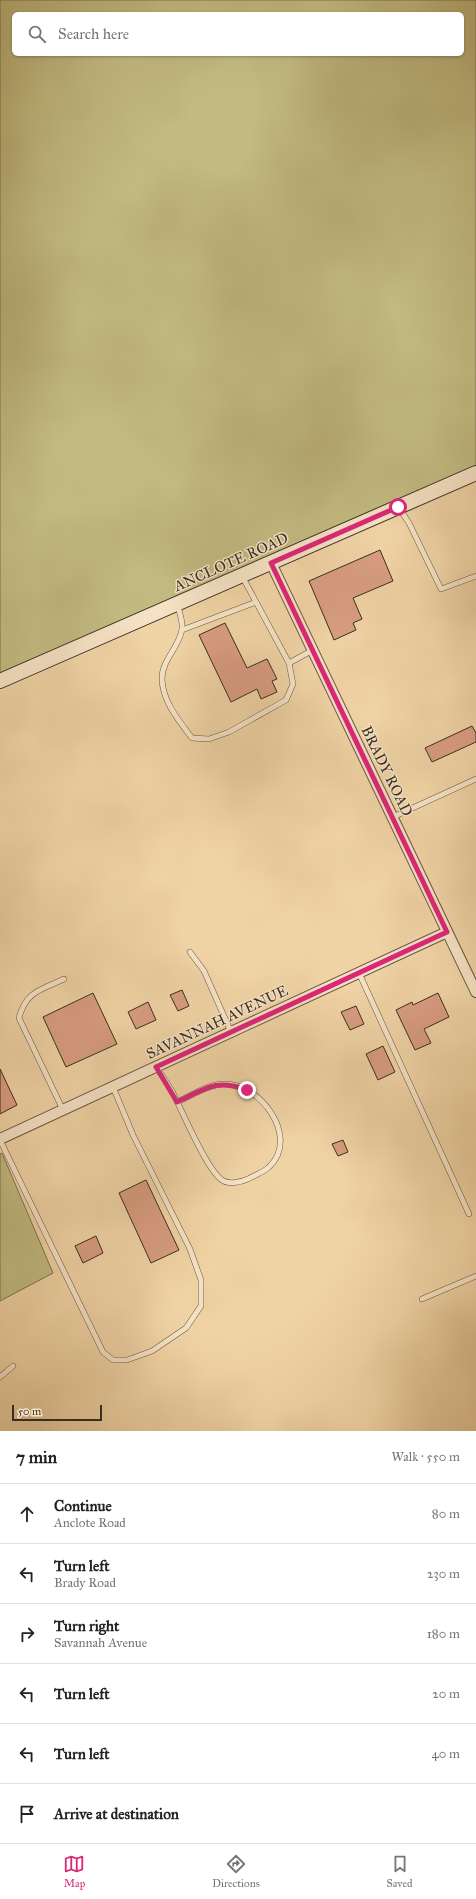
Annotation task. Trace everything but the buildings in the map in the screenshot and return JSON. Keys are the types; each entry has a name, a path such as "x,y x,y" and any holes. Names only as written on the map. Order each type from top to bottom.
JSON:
{"street":[{"name":"ANCLOTE ROAD","path":"0,681 476,473"},
{"name":"BRADY ROAD","path":"271,563 476,992"},
{"name":"SAVANNAH AVENUE","path":"0,1140 447,932"}],"lane":[{"path":"398,507 409,523 441,589 476,576"},
{"path":"178,604 182,630 167,661 162,677 164,692 176,717 192,738 210,739 229,732 286,700 293,684 289,663 242,576"},
{"path":"182,630 256,602"},
{"path":"289,663 312,650"},
{"path":"392,818 476,779"},
{"path":"190,952 204,971 231,1032"},
{"path":"358,973 469,1214"},
{"path":"63,1110 19,1018 22,1006 30,995 64,979"},
{"path":"156,1067 177,1102 213,1170 222,1180 229,1182 242,1182 269,1167 278,1155 282,1135 276,1120 258,1098 247,1090 230,1084 214,1085 177,1102"},
{"path":"0,1140 103,1352 113,1360 127,1360 152,1352 186,1328 201,1306 201,1280 190,1249 133,1135 113,1087"},
{"path":"422,1299 476,1276"},
{"path":"0,1377 13,1366"}],"shaded area":[{"path":"0,0 476,0 476,466 0,674"},
{"path":"2,1153 53,1273 0,1301 0,1154"}],"route":[{"path":"247,1090 223,1083 214,1085 177,1102 172,1090 156,1067 447,932 271,563 398,507"}]}
